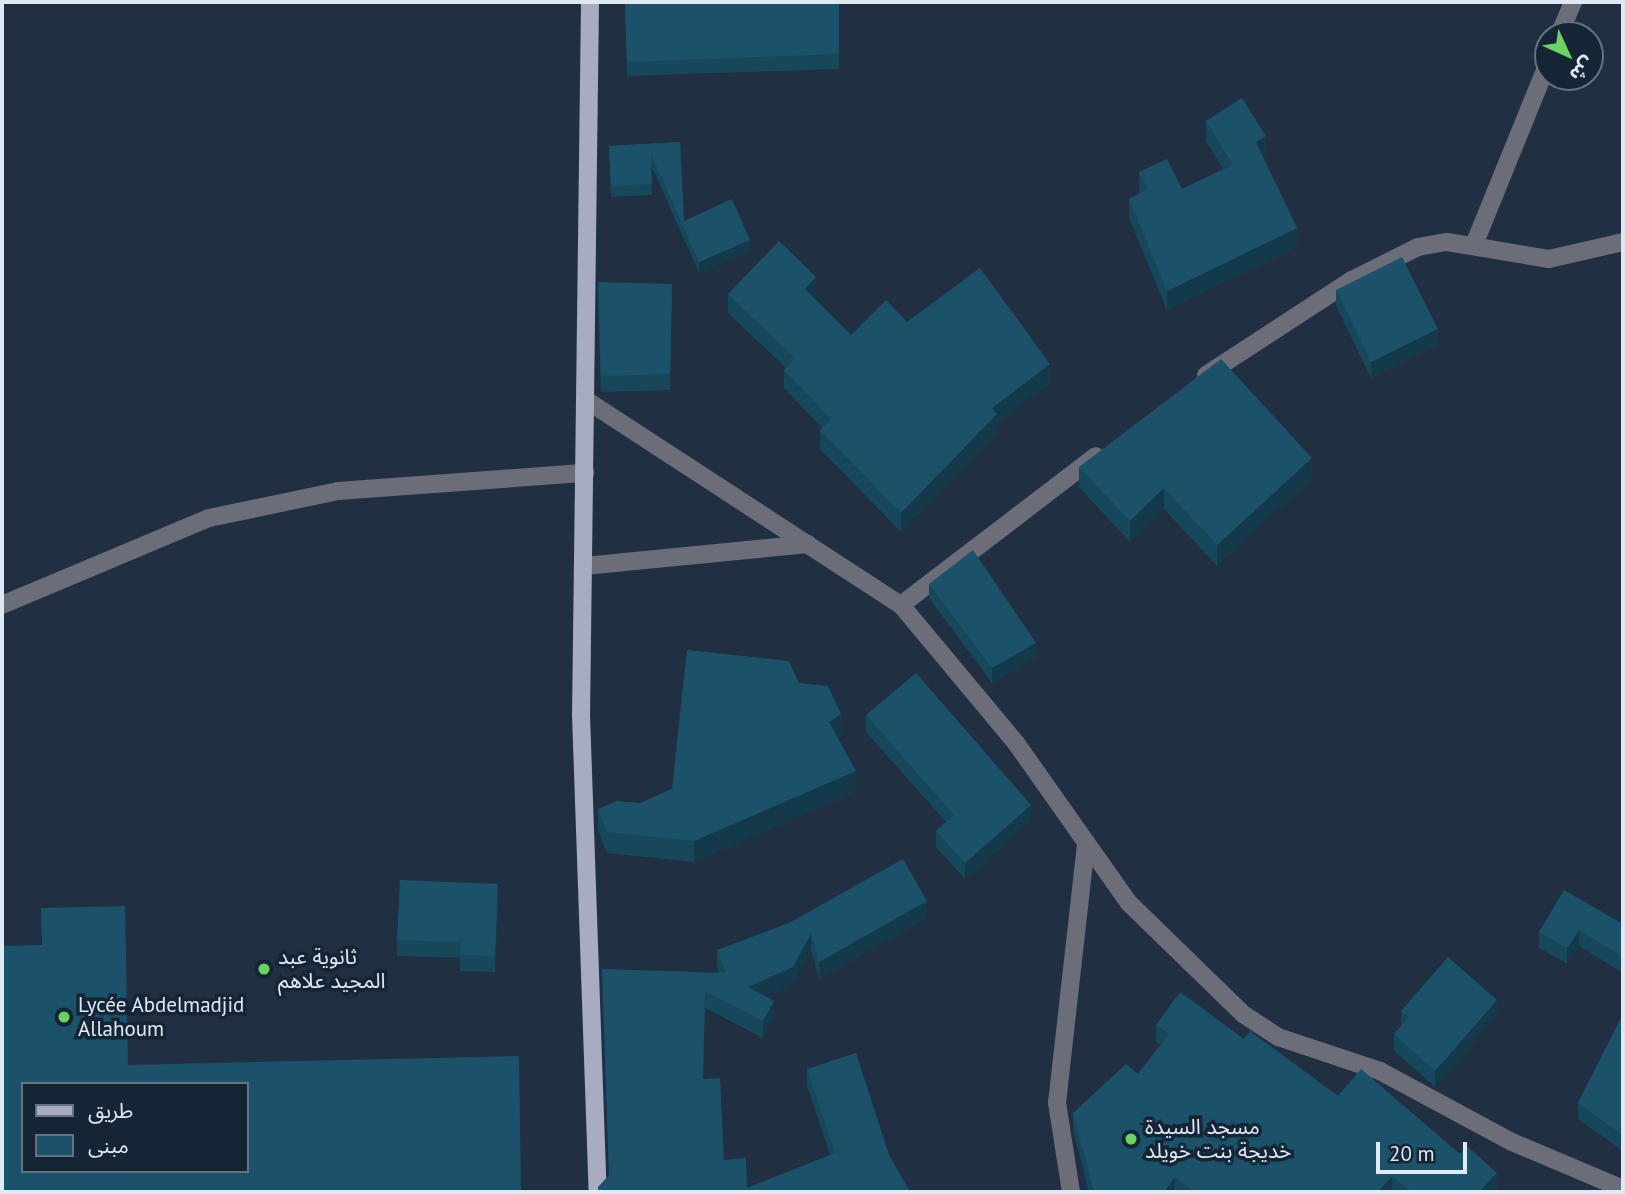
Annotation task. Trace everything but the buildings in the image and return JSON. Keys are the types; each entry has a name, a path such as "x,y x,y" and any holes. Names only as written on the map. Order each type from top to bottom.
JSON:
{"main road":[{"path":"590,2 581,715 598,1192"}],"street":[{"path":"1565,21 1573,2"},
{"path":"1474,245 1537,91"},
{"path":"1190,387 1263,334 1407,253 1447,242 1549,258 1623,242"},
{"path":"586,400 901,605 957,667 1129,903 1243,1014 1278,1037 1380,1071 1513,1142 1623,1189"},
{"path":"901,605 1116,441"},
{"path":"2,606 209,518 338,491 585,473"},
{"path":"584,566 808,544"},
{"path":"1071,1192 1057,1102 1086,843"}],"place":[{"name":"ثانوية عبد المجيد علاهم","path":"264,969"},
{"name":"Lycée Abdelmadjid Allahoum","path":"64,1017"},
{"name":"مسجد السيدة خديجة بنت خويلد","path":"1131,1139"}]}
